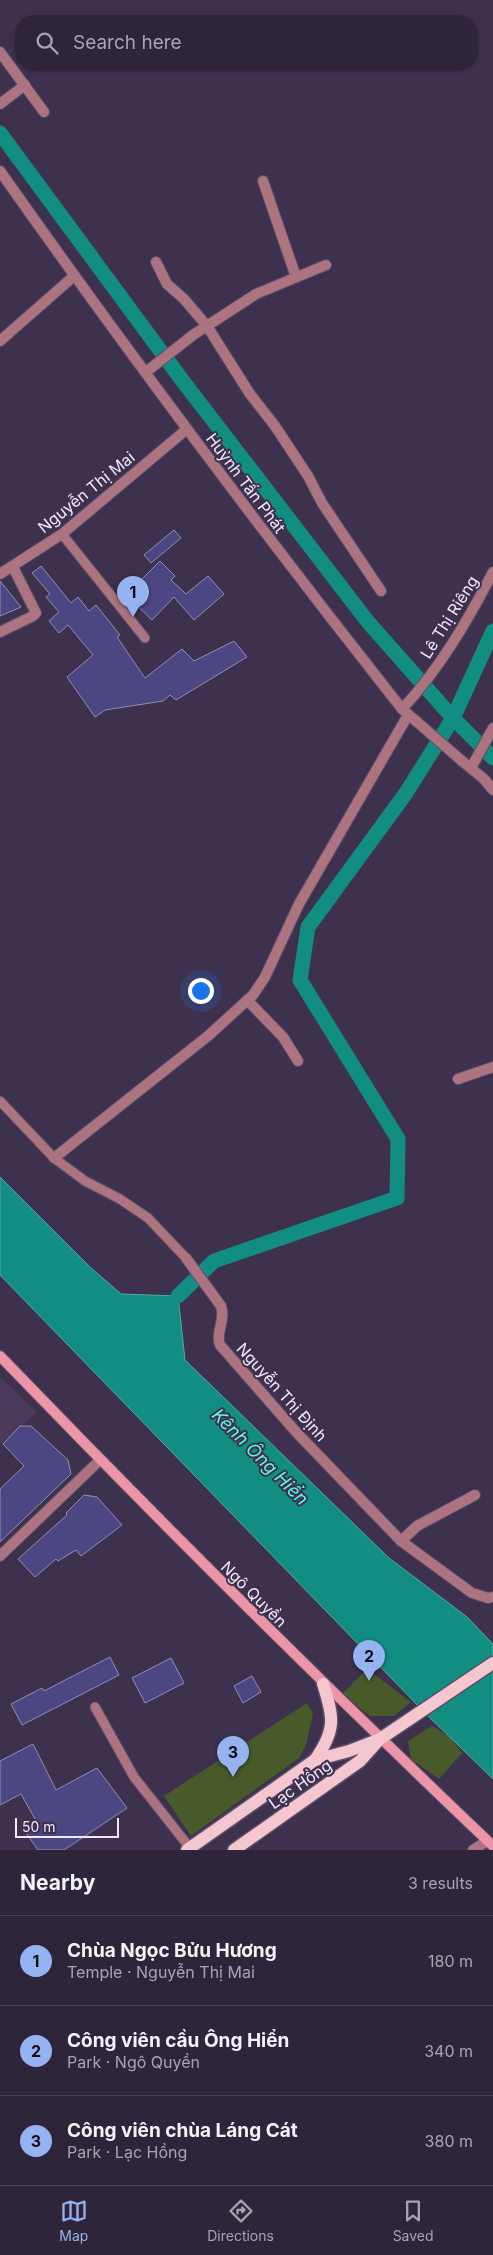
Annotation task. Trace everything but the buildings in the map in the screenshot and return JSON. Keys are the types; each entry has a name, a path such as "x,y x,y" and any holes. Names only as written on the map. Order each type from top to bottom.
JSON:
{"main road":[{"name":"Ngô Quyền","path":"0,1356 322,1684 490,1844"},
{"name":"Lạc Hồng","path":"188,1849 315,1760 349,1751 380,1739 493,1664"},
{"path":"315,1760 328,1742 331,1725 330,1705 322,1684"},
{"name":"Lạc Hồng","path":"234,1850 360,1761 380,1739"}],"street":[{"path":"0,52 21,88 44,112"},
{"path":"0,104 21,88"},
{"name":"Huỳnh Tấn Phát","path":"0,171 74,276 316,600 409,712 493,790"},
{"path":"262,182 296,277"},
{"path":"156,262 166,284 184,299 207,326 250,394 275,426 308,476 322,503 346,536 381,591"},
{"path":"146,372 193,335 256,294 326,264"},
{"path":"0,341 74,276"},
{"name":"Nguyễn Thị Mai","path":"0,574 62,534 187,428"},
{"path":"0,632 36,613 13,567"},
{"name":"Lê Thị Riêng","path":"54,1158 208,1036 248,1000 265,977 299,904 429,676 476,604 493,572"},
{"path":"471,768 493,728"},
{"path":"248,1000 283,1037 298,1061"},
{"path":"458,1079 493,1067"},
{"name":"Nguyễn Thị Định","path":"186,1258 211,1290 223,1313 218,1337 220,1345 297,1433 401,1541 472,1593 488,1598 493,1596"},
{"path":"0,1556 100,1460"},
{"path":"401,1541 417,1526 475,1495"},
{"path":"472,1850 490,1844"}],"lane":[{"path":"62,534 145,638"},
{"name":"Nguyễn Thị Định","path":"0,1101 54,1158 85,1181 120,1199 148,1218 186,1258"},
{"path":"95,1707 134,1777 188,1849"}],"shaded area":[{"path":"0,1377 37,1412 0,1445"},
{"path":"367,1669 411,1702 394,1716 370,1716 342,1694"},
{"path":"307,1703 313,1714 306,1745 299,1758 191,1836 164,1796"},
{"path":"432,1726 450,1737 462,1753 439,1779 411,1759 408,1741"}],"water":[{"name":"Kênh Ông Hiển","path":"0,1177 90,1267 121,1294 178,1296 185,1360 389,1558 467,1617 493,1644 493,1779 425,1713 0,1275"}],"waterway":[{"path":"0,133 182,380 368,622 453,718 493,758"},
{"path":"178,1296 214,1261 397,1198 398,1139 300,980 308,927 406,793 453,718 493,631"}],"place":[{"name":"Chùa Ngọc Bửu Hương","path":"133,617"},
{"name":"Công viên cầu Ông Hiển","path":"369,1681"},
{"name":"Công viên chùa Láng Cát","path":"233,1777"}]}
